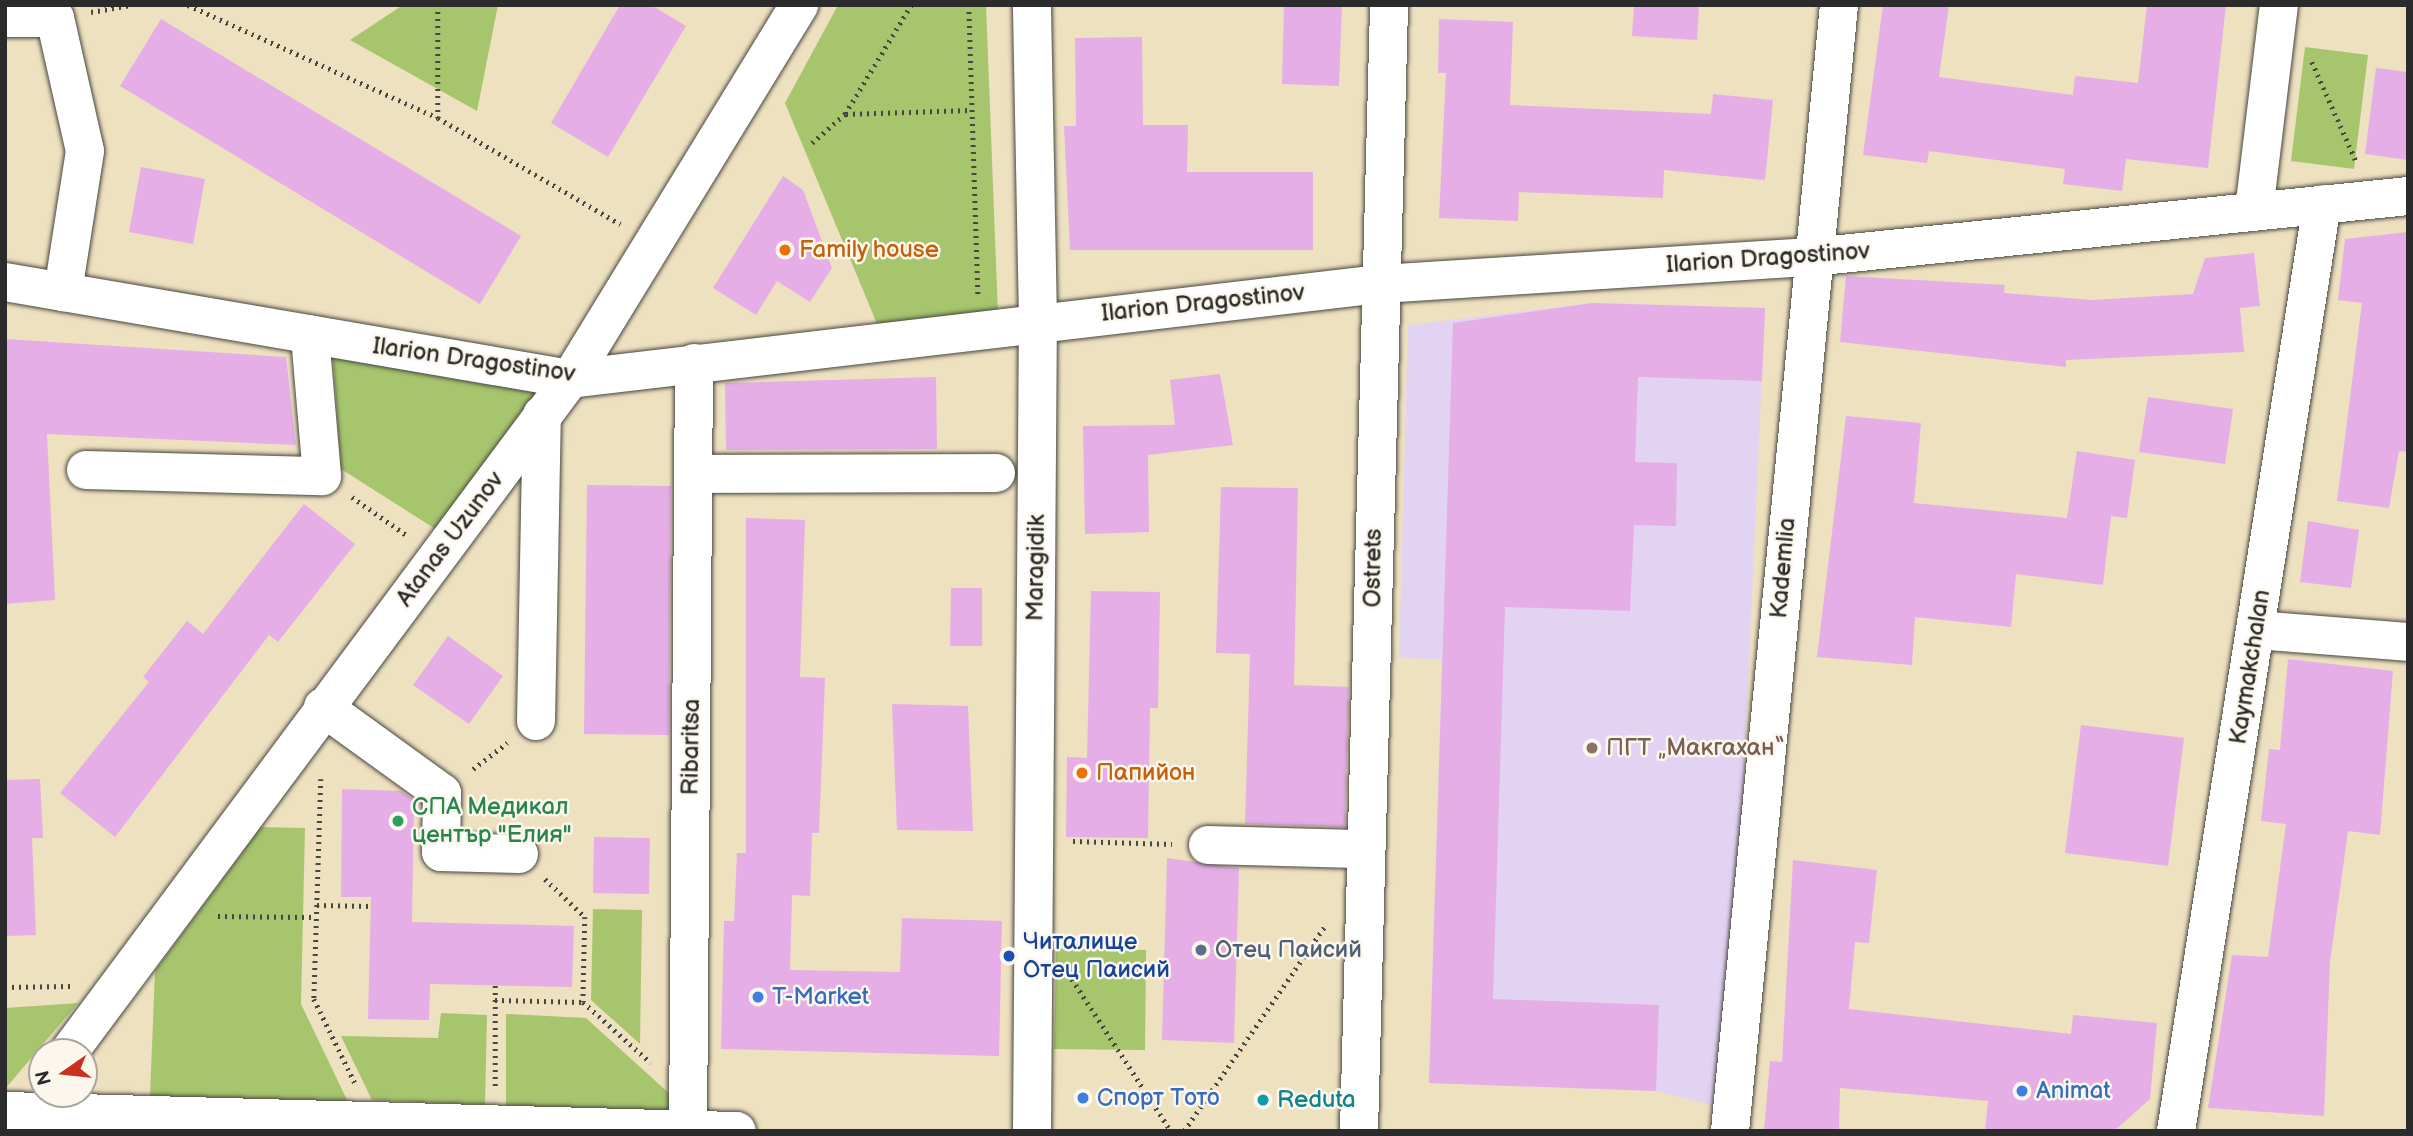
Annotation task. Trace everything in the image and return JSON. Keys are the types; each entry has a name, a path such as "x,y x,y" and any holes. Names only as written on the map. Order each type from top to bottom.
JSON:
{"street":[{"name":"Atanas Uzunov","path":"79,1038 168,915 570,379 799,5"},
{"name":"Maragidik","path":"1032,5 1038,321 1032,1131"},
{"name":"Ostrets","path":"1360,1131 1389,5"},
{"name":"Kademlia","path":"1730,1131 1812,257 1839,5"},
{"path":"2254,211 2279,5"},
{"path":"5,18 55,18 85,151 63,292"},
{"name":"Ilarion Dragostinov","path":"5,282 570,379 1038,321 1380,284 1812,257 2390,197"},
{"name":"Kaymakchalan","path":"2176,1131 2322,204"},
{"path":"86,470 322,476 310,335"},
{"name":"Ribaritsa","path":"688,1119 694,363"},
{"path":"536,721 542,415"},
{"path":"693,474 996,473"},
{"path":"2256,630 2408,642"},
{"path":"323,707 442,793 441,852 519,855"},
{"path":"1208,845 1366,849"},
{"path":"23,1103 94,1122 374,1121 444,1127 688,1119 737,1131"}],"path":[{"path":"188,5 438,118 654,244"},
{"path":"438,5 438,118"},
{"path":"812,143 845,114 911,5"},
{"path":"969,5 979,328"},
{"path":"2308,54 2390,197"},
{"path":"845,114 971,110"},
{"path":"322,476 437,556"},
{"path":"442,793 536,721"},
{"path":"321,773 314,999 374,1121"},
{"path":"1074,841 1208,845"},
{"path":"519,855 585,917 583,1002 688,1119"},
{"path":"317,905 370,906"},
{"path":"168,915 316,917"},
{"path":"1184,1131 1328,921"},
{"path":"1069,974 1171,1131"},
{"path":"5,987 117,985"},
{"path":"495,985 495,1124"},
{"path":"495,1000 583,1002"}],"shaded area":[{"name":"ПГТ „Макгахан“","path":"1592,303 1765,308 1741,837 1715,1106 1656,1091 1429,1083 1442,659 1399,658 1408,325"}],"green space":[{"path":"403,5 498,5 477,111 350,40"},
{"path":"838,5 986,5 998,315 878,326 785,103"},
{"path":"2305,47 2368,55 2354,169 2291,161"},
{"path":"333,356 538,390 437,530 341,469"},
{"path":"261,827 305,828 301,1004 349,1104 150,1096 155,971"},
{"path":"593,909 642,910 640,1044 591,1000"},
{"path":"1056,948 1146,950 1145,1050 1054,1049"},
{"path":"78,1003 48,1038 28,1038 28,1062 5,1089 5,1008"},
{"path":"441,1013 487,1015 485,1105 372,1100 341,1036 438,1038"},
{"path":"506,1014 586,1018 672,1096 670,1116 506,1111"}],"building":[{"path":"620,5 651,5 686,26 608,157 551,123"},
{"path":"1284,5 1342,5 1339,86 1282,84"},
{"path":"1634,5 1699,5 1697,40 1632,36"},
{"path":"1883,5 1949,5 1939,77 2073,95 2075,76 2138,83 2147,5 2226,5 2208,168 2126,159 2122,191 2063,184 2065,169 1929,151 1927,163 1863,155"},
{"path":"161,19 521,236 480,304 120,86"},
{"path":"1439,19 1513,22 1510,105 1711,114 1713,94 1773,100 1765,180 1664,170 1663,198 1519,192 1518,221 1439,218 1446,73 1438,73"},
{"path":"1142,37 1143,125 1188,125 1187,172 1313,172 1313,250 1070,250 1064,126 1076,126 1075,38"},
{"path":"2376,68 2408,72 2408,160 2365,154"},
{"path":"141,167 205,179 193,244 129,232"},
{"path":"783,176 803,190 832,268 810,302 777,281 756,315 713,288"},
{"path":"2408,232 2408,452 2399,451 2389,508 2337,501 2362,303 2338,300 2345,239"},
{"path":"2254,253 2260,306 2240,308 2244,352 2066,360 2066,367 1840,342 1846,276 2005,285 2004,293 2092,300 2193,294 2205,258"},
{"path":"1592,303 1765,308 1762,381 1638,377 1635,462 1677,463 1676,526 1634,525 1630,611 1505,607 1493,999 1659,1005 1656,1091 1429,1083 1453,323"},
{"path":"5,339 286,357 296,445 47,434 55,600 5,604"},
{"path":"1220,374 1233,445 1148,455 1149,532 1085,534 1083,426 1175,425 1170,380"},
{"path":"936,377 937,449 726,450 725,383"},
{"path":"2148,397 2233,409 2225,464 2139,452"},
{"path":"1846,416 1921,423 1914,503 2067,518 2077,451 2135,460 2127,518 2111,516 2103,585 2016,574 2011,627 1915,617 1912,665 1817,657"},
{"path":"587,485 671,486 669,735 584,734"},
{"path":"1221,487 1298,488 1294,685 1349,687 1345,827 1245,824 1250,654 1216,653"},
{"path":"304,504 355,544 278,642 269,635 115,837 60,793 149,682 143,677 187,621 203,634"},
{"path":"746,518 805,520 800,677 825,678 819,833 812,833 810,896 792,895 790,970 900,972 902,918 1002,921 999,1056 721,1049 724,921 734,921 737,853 746,853"},
{"path":"2308,521 2359,530 2351,588 2300,582"},
{"path":"951,588 982,588 982,646 950,646"},
{"path":"1091,591 1160,592 1158,708 1150,708 1148,838 1066,837 1067,757 1087,758"},
{"path":"448,636 503,676 469,724 413,685"},
{"path":"2288,659 2393,671 2380,835 2348,831 2330,962 2324,1116 2208,1108 2232,955 2268,957 2286,824 2261,821 2269,749 2280,750"},
{"path":"892,704 968,706 973,831 897,830"},
{"path":"2081,725 2184,738 2168,866 2065,853"},
{"path":"40,779 43,838 32,838 36,935 5,936 5,780"},
{"path":"342,789 401,791 414,800 412,922 574,926 572,987 430,984 429,1020 368,1019 371,897 341,897"},
{"path":"594,837 650,838 649,894 593,893"},
{"name":"Отец Паисий","path":"1167,858 1239,868 1234,1043 1162,1040"},
{"path":"1793,860 1877,870 1869,943 1855,942 1849,1009 2071,1034 2073,1015 2157,1023 2150,1099 2114,1131 1985,1131 1988,1101 1840,1088 1839,1131 1764,1131 1770,1061 1782,1062"}],"place":[{"name":"Family house","path":"785,250"},
{"name":"ПГТ „Макгахан“","path":"1592,748"},
{"name":"Папийон","path":"1082,773"},
{"name":"СПА Медикaл център \"Елия\"","path":"398,821"},
{"name":"Отец Паисий","path":"1201,950"},
{"name":"Читалище Отец Паисий","path":"1009,956"},
{"name":"T-Market","path":"758,997"},
{"name":"Animat","path":"2022,1091"},
{"name":"Спорт Тото","path":"1083,1098"},
{"name":"Reduta","path":"1263,1100"}]}
